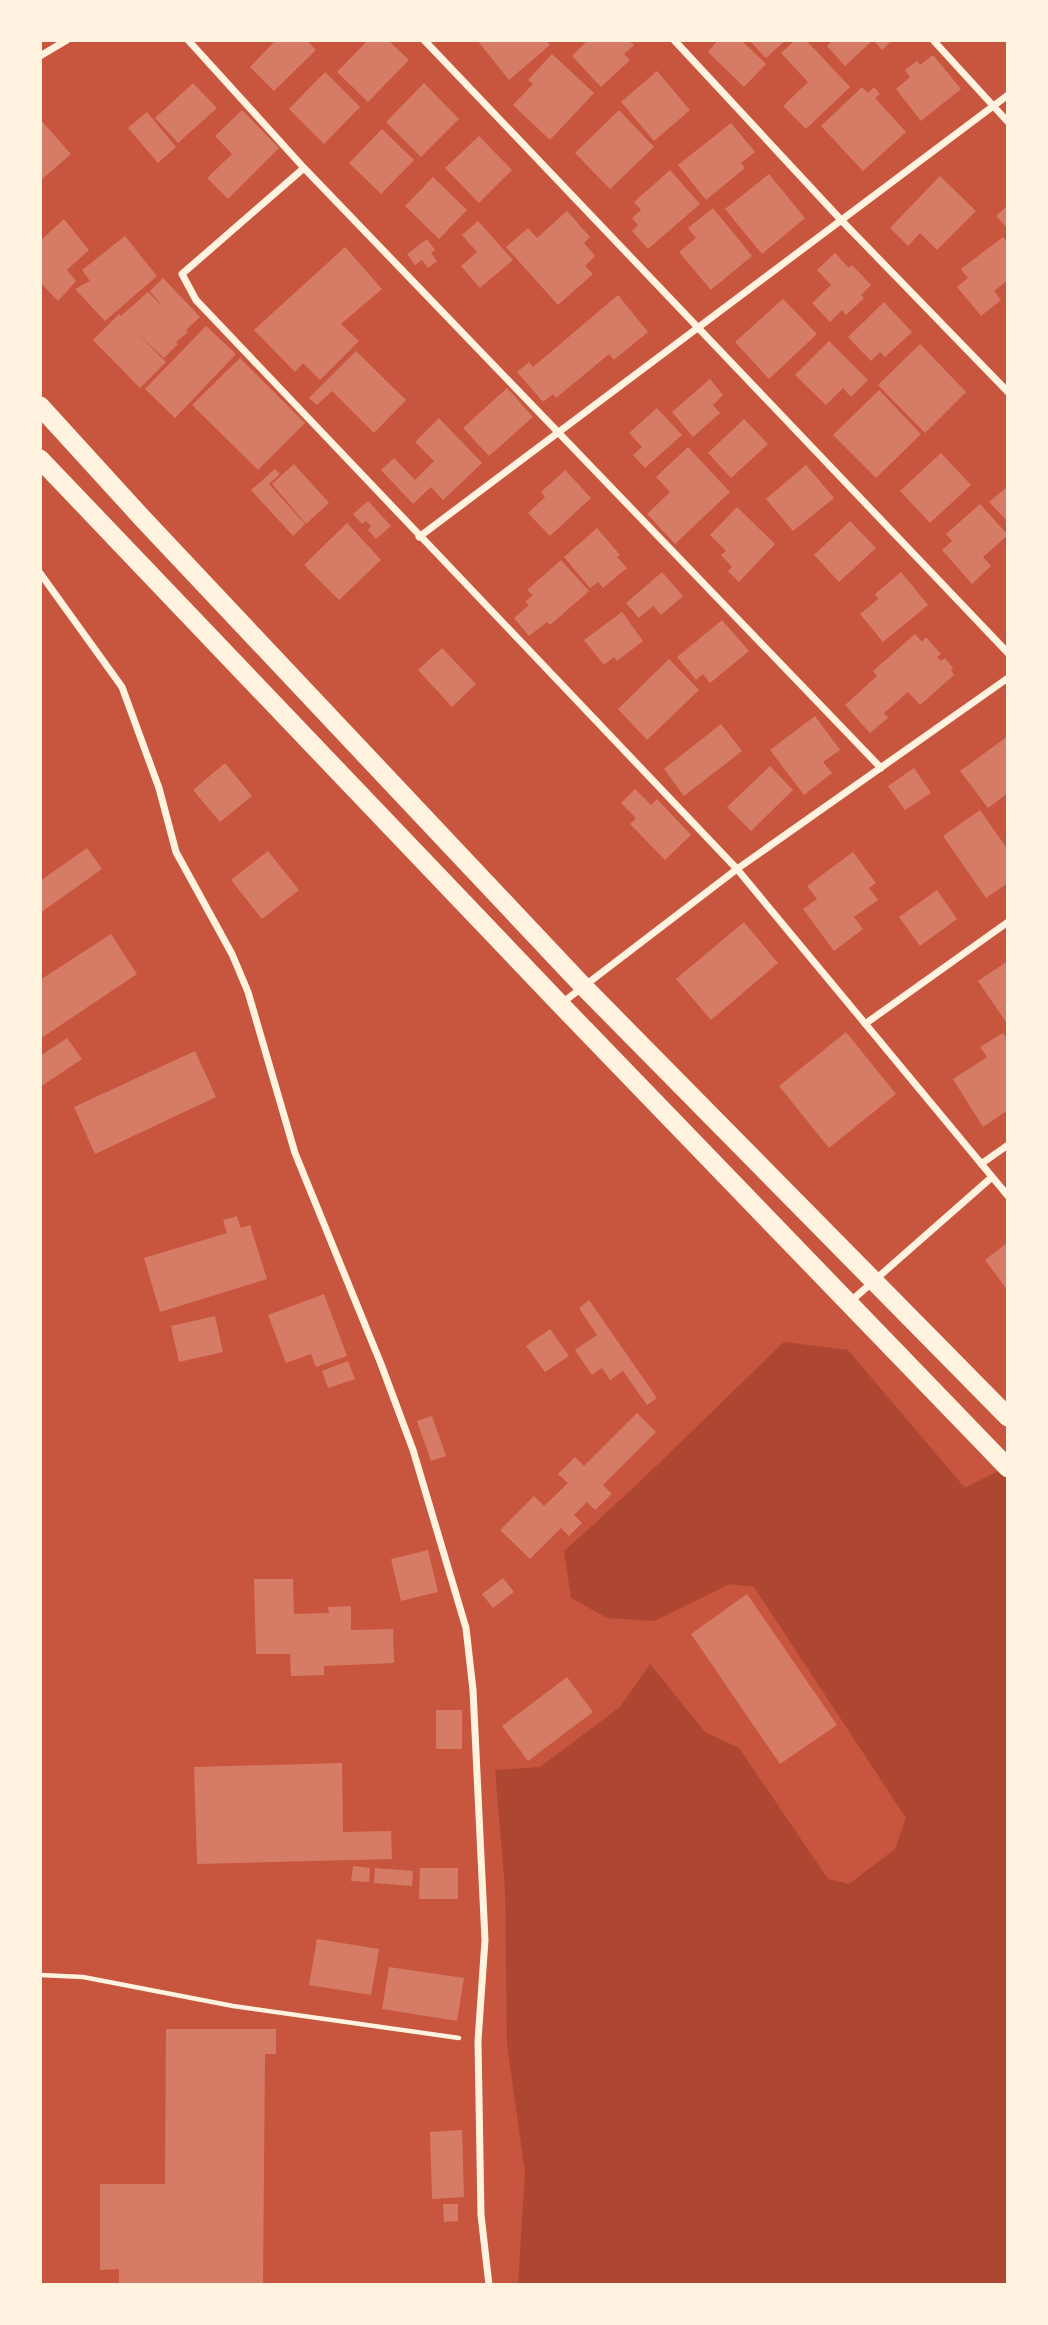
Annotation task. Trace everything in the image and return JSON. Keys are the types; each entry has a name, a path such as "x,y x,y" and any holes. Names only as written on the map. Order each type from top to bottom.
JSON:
{"highway":[{"path":"40,406 144,520 583,985 1008,1417"},
{"path":"40,458 560,1004 1008,1468"}],"street":[{"path":"40,56 67,40"},
{"path":"188,40 304,168 881,768"},
{"path":"424,40 1008,653"},
{"path":"674,40 842,221 1008,392"},
{"path":"933,40 1008,122"},
{"path":"419,537 1008,95"},
{"path":"304,168 182,274 196,300 737,870 1008,1196"},
{"path":"40,573 122,687 159,788 176,852 232,954 248,992 295,1153 377,1352 413,1450 466,1628 472,1690 485,1940 478,2041 481,2215 489,2285"},
{"path":"560,1004 737,870 1008,678"},
{"path":"865,1024 1008,922"},
{"path":"981,1164 1008,1145"},
{"path":"848,1303 992,1177"}],"path":[{"path":"40,1975 83,1977 233,2006 478,2041"}],"shaded area":[{"path":"784,1342 848,1350 965,1488 1008,1466 1008,2285 518,2285 525,2172 507,2045 505,1889 495,1770 540,1767 620,1707 650,1664 705,1732 739,1748 828,1879 849,1884 895,1849 906,1818 754,1587 730,1584 654,1621 607,1618 571,1598 564,1551"}],"building":[{"path":"276,40 307,40 316,50 274,91 250,67"},
{"path":"368,40 388,40 409,60 368,102 337,72"},
{"path":"477,40 546,40 550,45 509,80"},
{"path":"588,40 629,40 634,45 624,54 630,60 601,87 572,56"},
{"path":"718,40 741,40 766,64 744,87 708,52"},
{"path":"749,40 786,40 766,58"},
{"path":"795,40 806,40 850,87 806,129 783,106 808,82 781,53"},
{"path":"833,40 873,40 845,66 827,46"},
{"path":"873,40 892,40 882,50"},
{"path":"552,54 594,93 550,140 513,105 533,84 528,80"},
{"path":"933,55 961,89 921,121 896,89 910,77 905,70 917,61 920,65"},
{"path":"657,71 690,110 654,141 621,102"},
{"path":"325,72 360,107 324,144 289,109"},
{"path":"193,83 217,108 178,143 155,118"},
{"path":"424,83 459,119 421,157 386,122"},
{"path":"862,87 868,93 874,87 880,94 875,98 906,132 863,171 821,126"},
{"path":"242,110 279,148 228,199 207,178 232,154 215,136"},
{"path":"619,110 654,147 610,189 575,153"},
{"path":"147,112 176,147 158,163 128,128"},
{"path":"40,119 71,154 40,181"},
{"path":"731,123 755,152 741,163 745,168 706,200 678,165"},
{"path":"382,129 414,160 381,194 349,163"},
{"path":"479,136 512,170 479,203 445,168"},
{"path":"670,170 700,204 648,249 632,231 638,225 632,218 641,210 634,202"},
{"path":"769,174 805,218 762,254 725,209"},
{"path":"940,176 976,211 937,250 920,233 908,246 890,228"},
{"path":"433,177 467,210 439,239 405,206"},
{"path":"1008,205 1008,229 996,216"},
{"path":"713,208 752,256 711,290 679,252 696,238 688,228"},
{"path":"567,211 590,237 584,243 595,256 585,266 593,274 558,305 506,247 528,228 537,238"},
{"path":"64,219 89,250 67,270 76,281 58,301 40,282 40,241"},
{"path":"478,221 513,260 480,288 461,266 477,252 462,235"},
{"path":"125,236 157,276 105,321 75,289 90,281 82,270"},
{"path":"1003,237 1008,243 1008,280 994,291 1001,300 981,316 957,287 968,278 961,269"},
{"path":"427,239 435,250 431,253 437,261 428,268 422,260 415,265 407,254"},
{"path":"345,247 382,289 341,324 359,341 320,380 303,363 295,372 254,330"},
{"path":"835,253 849,268 852,265 871,285 861,295 864,298 846,315 842,310 830,322 812,303 831,285 817,270"},
{"path":"163,278 200,317 164,358 135,331 166,362 140,388 93,340 119,314 121,316 148,292 162,306 150,291"},
{"path":"618,295 648,332 614,360 609,354 556,398 553,394 543,402 517,372 529,362 533,367"},
{"path":"783,299 817,334 769,379 735,342"},
{"path":"884,302 912,332 885,357 880,352 871,361 848,337"},
{"path":"206,326 236,354 175,418 145,389"},
{"path":"829,341 868,380 851,397 843,388 826,405 795,375"},
{"path":"920,344 966,392 925,433 878,385"},
{"path":"356,351 406,400 374,433 332,391 317,405 309,398"},
{"path":"240,358 305,423 258,470 192,405"},
{"path":"710,379 723,395 713,405 720,413 693,437 672,412"},
{"path":"507,388 533,417 489,456 463,428"},
{"path":"879,390 921,434 876,478 833,435"},
{"path":"657,408 682,435 645,468 633,455 642,447 629,433"},
{"path":"439,418 482,463 443,500 431,487 413,504 381,470 394,458 415,480 434,461 415,442"},
{"path":"744,419 768,444 731,478 708,453"},
{"path":"688,447 730,492 675,544 647,514 670,492 656,477"},
{"path":"941,453 971,485 930,523 900,491"},
{"path":"294,464 329,503 306,524 272,484"},
{"path":"806,465 834,498 793,531 766,499"},
{"path":"275,469 280,474 269,484 305,524 293,536 251,490"},
{"path":"565,470 591,498 550,536 528,513 545,497 541,492"},
{"path":"1008,486 1008,522 989,502"},
{"path":"368,501 391,526 376,539 368,530 371,526 366,521 362,524 353,514"},
{"path":"980,504 1008,535 983,557 991,566 972,584 942,550 952,541 946,534"},
{"path":"737,507 775,544 739,582 728,571 732,567 721,555 726,551 710,535"},
{"path":"850,521 876,548 839,582 814,555"},
{"path":"347,523 381,560 339,600 304,565"},
{"path":"597,528 620,555 617,557 627,568 603,588 598,582 590,588 564,557"},
{"path":"561,560 589,591 550,625 547,622 529,636 514,618 529,605 525,602 533,595 527,590"},
{"path":"662,572 683,596 661,615 653,606 639,618 626,603"},
{"path":"901,572 928,605 883,642 860,614 878,599 875,594"},
{"path":"622,612 643,641 617,661 614,657 604,665 584,640"},
{"path":"722,620 749,651 710,683 703,674 696,680 677,657"},
{"path":"915,634 922,642 926,637 941,654 937,657 941,661 945,658 953,668 951,670 954,675 920,705 908,692 884,713 888,718 870,733 845,705 877,676 873,671"},
{"path":"442,648 476,684 452,707 418,670"},
{"path":"669,659 699,690 647,740 618,709"},
{"path":"815,716 840,750 823,762 832,773 804,795 770,750"},
{"path":"721,724 742,751 684,796 664,769"},
{"path":"1008,736 1008,793 988,808 960,771"},
{"path":"225,763 252,796 220,822 193,790"},
{"path":"770,766 793,790 751,831 727,807"},
{"path":"914,768 931,793 905,810 888,786"},
{"path":"635,789 651,805 657,799 691,835 665,860 630,824 636,818 621,803"},
{"path":"980,810 1008,850 1008,883 986,898 943,836"},
{"path":"87,848 102,869 40,913 40,881"},
{"path":"268,851 299,890 262,919 231,880"},
{"path":"853,852 876,883 869,888 878,900 854,917 863,929 834,951 803,909 817,899 807,886"},
{"path":"937,890 957,919 920,946 899,917"},
{"path":"744,922 778,963 711,1020 676,979"},
{"path":"111,934 137,974 40,1039 40,980"},
{"path":"1008,961 1008,1025 978,981"},
{"path":"846,1032 896,1094 829,1148 779,1086"},
{"path":"1003,1033 1008,1041 1008,1110 983,1127 953,1079 987,1057 980,1047"},
{"path":"67,1038 82,1059 40,1087 40,1056"},
{"path":"195,1051 216,1097 95,1154 74,1107"},
{"path":"237,1216 241,1228 250,1225 267,1279 160,1312 144,1258 227,1233 223,1220"},
{"path":"1008,1242 1008,1291 985,1260"},
{"path":"324,1294 347,1356 316,1367 311,1354 286,1363 268,1315"},
{"path":"589,1300 657,1398 647,1405 623,1371 610,1380 602,1368 592,1375 575,1350 597,1335 579,1308"},
{"path":"215,1316 223,1352 179,1362 171,1326"},
{"path":"550,1329 569,1356 545,1372 526,1346"},
{"path":"348,1361 355,1379 328,1388 322,1371"},
{"path":"637,1413 656,1432 603,1485 612,1494 595,1510 587,1502 574,1515 582,1523 569,1536 561,1528 530,1559 500,1530 534,1496 544,1506 568,1483 558,1474 575,1457 584,1466"},
{"path":"432,1416 446,1456 431,1461 417,1421"},
{"path":"428,1550 438,1592 401,1601 391,1559"},
{"path":"503,1578 514,1592 493,1608 482,1594"},
{"path":"254,1579 293,1579 294,1614 329,1613 328,1607 351,1606 351,1630 393,1629 394,1663 324,1666 324,1675 291,1676 290,1654 256,1654"},
{"path":"747,1594 837,1725 780,1764 691,1634"},
{"path":"567,1677 593,1712 528,1761 502,1726"},
{"path":"436,1710 462,1710 462,1749 436,1749"},
{"path":"342,1763 343,1832 391,1831 392,1859 197,1864 194,1767"},
{"path":"353,1866 370,1868 369,1882 351,1881"},
{"path":"375,1868 413,1871 412,1886 374,1883"},
{"path":"420,1868 458,1868 458,1899 419,1899"},
{"path":"317,1939 379,1949 371,1995 309,1985"},
{"path":"389,1967 464,1978 457,2021 382,2009"},
{"path":"166,2029 276,2029 276,2054 265,2054 263,2285 119,2285 119,2269 100,2270 100,2184 165,2184"},
{"path":"462,2130 464,2197 432,2199 430,2132"},
{"path":"443,2204 458,2204 458,2221 444,2222"}]}
